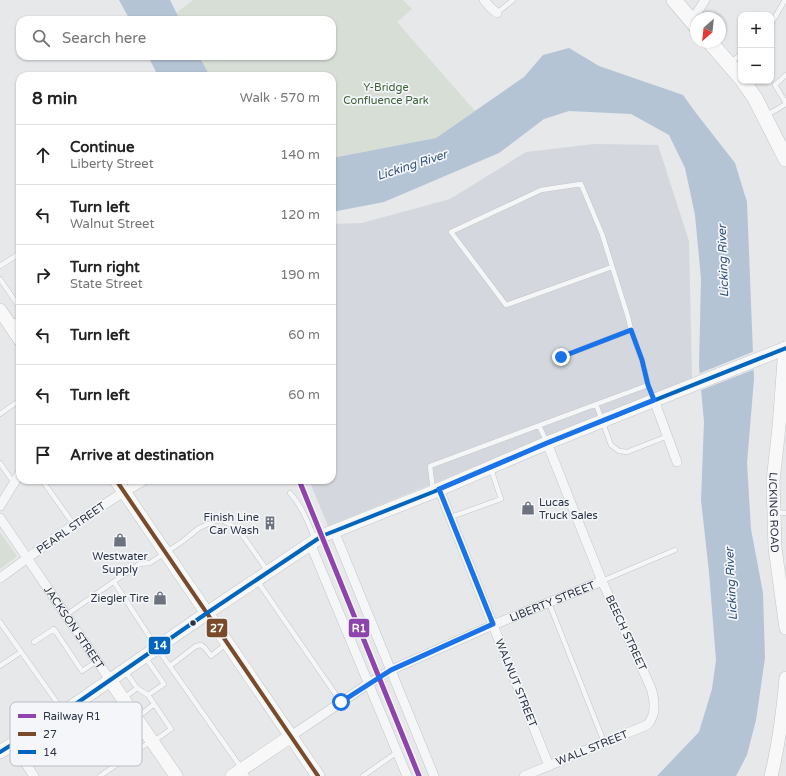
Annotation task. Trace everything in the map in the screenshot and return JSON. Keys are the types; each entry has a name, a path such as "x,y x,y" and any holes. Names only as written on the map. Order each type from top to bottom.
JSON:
{"main road":[{"path":"674,0 690,18"},
{"path":"715,48 738,74"},
{"path":"745,84 765,116 786,159"},
{"path":"0,310 15,321"},
{"path":"78,702 256,580 313,542 334,531 436,491 547,443 782,349"},
{"name":"LICKING ROAD","path":"782,349 783,427 773,481 780,513 775,548 786,628"},
{"path":"119,484 318,776"},
{"path":"771,776 782,718 786,678"},
{"name":"JACKSON STREET","path":"110,680 126,702"},
{"name":"JACKSON STREET","path":"142,727 176,776"},
{"name":"LIBERTY STREET","path":"240,774 291,736"},
{"path":"0,752 10,747"}],"street":[{"path":"484,0 490,8 497,13"},
{"path":"699,12 705,0"},
{"path":"654,400 678,462"},
{"name":"BEECH STREET","path":"547,443 602,581 651,688 655,699 654,713"},
{"path":"0,506 16,480"},
{"name":"PEARL STREET","path":"0,578 74,525 137,484"},
{"name":"WALNUT STREET","path":"436,491 451,517 549,766"},
{"name":"JACKSON STREET","path":"0,518 110,680"},
{"path":"334,531 434,776"},
{"path":"313,542 368,684 407,776"},
{"name":"LIBERTY STREET","path":"291,736 391,670 493,624 602,581"},
{"name":"WALL STREET","path":"524,776 604,742 647,726 654,713"},
{"path":"27,766 34,776"}],"lane":[{"path":"497,13 513,0"},
{"path":"774,19 785,0"},
{"path":"730,64 738,57"},
{"path":"765,116 786,104 775,86 786,75"},
{"path":"612,267 506,305 451,232 541,190 581,184 602,234 612,267 631,330 642,360 648,385 654,400"},
{"path":"0,266 16,256"},
{"path":"0,279 16,302"},
{"path":"561,357 631,330"},
{"path":"436,491 430,466 648,385"},
{"path":"0,414 16,403"},
{"path":"596,404 611,445 619,451 627,452 668,436"},
{"path":"539,426 547,443"},
{"path":"0,463 14,483"},
{"path":"451,517 501,499 491,467"},
{"path":"45,484 74,525"},
{"path":"290,494 305,514 313,542"},
{"path":"66,616 139,564 150,563 199,528 215,521 222,520 238,529 268,572"},
{"path":"602,581 675,550"},
{"path":"256,580 341,702"},
{"path":"114,582 240,774"},
{"path":"549,602 604,742"},
{"path":"0,622 57,702"},
{"path":"34,642 54,629 82,671 97,661"},
{"path":"170,666 196,646 201,645 211,656 228,643"},
{"path":"0,666 21,652"},
{"path":"145,656 164,684 148,695"},
{"path":"124,670 137,688 148,695 171,729 142,748"},
{"path":"123,698 137,688"},
{"path":"142,713 154,704"},
{"path":"363,776 396,753"},
{"path":"100,776 115,766"}],"shaded area":[{"path":"594,144 658,145 689,241 692,379 328,526 311,484 336,484 336,224 362,223 450,199 526,152"}],"green space":[{"name":"Y-Bridge Confluence Park","path":"193,0 403,0 412,9 397,22 475,111 436,138 336,157 336,72 208,72 201,60 336,60 336,16 178,16 176,13"},
{"path":"0,532 17,556 0,569"}],"water":[{"path":"119,0 170,0 178,16 128,16"},
{"name":"Licking River","path":"569,48 599,66 683,95 735,163 747,202 754,379 747,463 751,529 763,593 765,658 756,720 747,755 736,776 657,776 699,732 712,689 716,660 709,572 701,500 704,422 699,367 701,279 695,215 685,168 669,135 631,114 569,111 544,119 499,153 384,202 336,211 336,157 436,138 524,77 543,55"},
{"path":"150,60 201,60 208,72 156,72"}],"pier":[{"path":"755,351 755,369 699,391 698,374"}],"rail line":[{"name":"R1","path":"301,484 419,776"}],"transit line":[{"name":"14","path":"78,702 322,536 433,492 547,443 786,348"},
{"name":"27","path":"119,484 318,776"},
{"name":"14","path":"0,752 10,746"}],"place":[{"name":"Lucas Truck Sales","path":"528,508"},
{"name":"Finish Line Car Wash","path":"270,523"},
{"name":"Westwater Supply","path":"120,540"},
{"name":"Ziegler Tire","path":"160,598"}],"route":[{"path":"341,702 391,670 493,624 439,489 654,400 631,330 561,357"}]}
